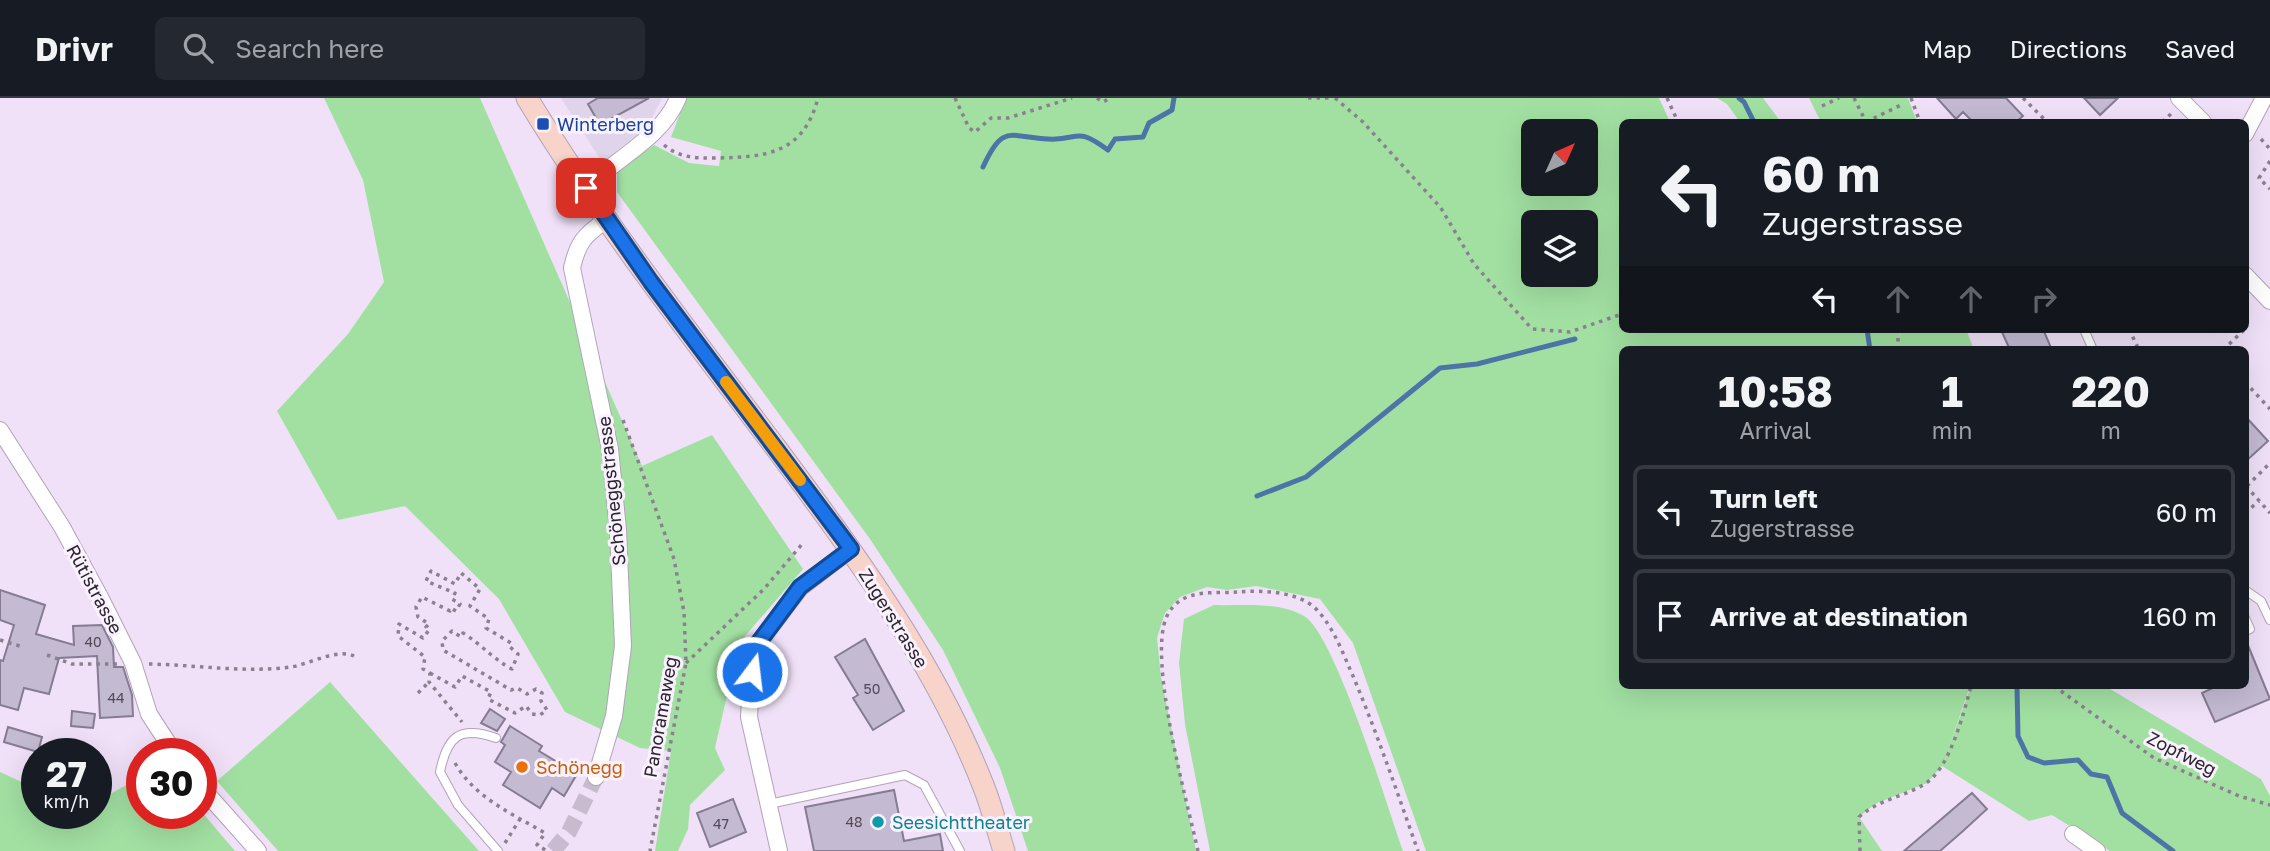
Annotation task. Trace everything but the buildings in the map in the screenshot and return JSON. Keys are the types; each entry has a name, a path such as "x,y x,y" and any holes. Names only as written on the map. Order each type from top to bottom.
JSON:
{"main road":[{"name":"Zugerstrasse","path":"527,98 607,219 851,549 919,656 957,726 984,786 1004,851"}],"street":[{"path":"586,188 614,162 650,136 673,110 678,98"},
{"path":"2179,98 2200,119"},
{"path":"2253,136 2264,98"},
{"name":"Schöneggstrasse","path":"596,777 614,716 623,646 618,530 610,449 572,268 577,247 587,233 607,219"},
{"path":"2249,279 2270,301"},
{"name":"Rütistrasse","path":"0,430 62,527 133,663 149,714 165,738"},
{"path":"779,851 749,716 753,650 800,587 851,549"},
{"path":"217,805 258,851"},
{"path":"2073,834 2097,851"}],"lane":[{"path":"2249,593 2261,601 2270,620"},
{"path":"496,738 481,733 454,737 445,746 440,772 458,805 498,851"},
{"path":"769,804 905,775 924,785 960,851"}],"path":[{"path":"650,136 670,150 691,159 761,157 786,147 805,128 818,98"},
{"path":"955,98 969,128 975,132 991,118 1008,118 1072,98"},
{"path":"1097,98 1103,102 1110,98"},
{"path":"1308,98 1330,98"},
{"path":"1335,98 1363,122 1441,208 1474,264 1532,329 1570,332 1619,315"},
{"path":"1667,98 1677,119"},
{"path":"1822,106 1839,98"},
{"path":"1854,98 1864,119"},
{"path":"1911,98 1919,119"},
{"path":"2023,98 2044,119"},
{"path":"1872,119 1902,104"},
{"path":"2253,136 2270,149"},
{"path":"2270,161 2259,178 2270,189"},
{"path":"2227,346 2241,333"},
{"path":"2249,386 2270,409"},
{"name":"Panoramaweg","path":"622,418 674,559 684,612 687,663 650,851"},
{"path":"2249,484 2270,463"},
{"path":"2249,490 2270,513"},
{"path":"2249,509 2259,500"},
{"path":"687,663 764,589 803,542"},
{"path":"431,572 455,584 461,573 480,589 470,607 489,619 486,628 511,643 510,647 518,654 512,669 492,658 486,647 463,633 461,637 452,631 442,641 443,650 512,690 517,688 527,694 536,689 542,693 541,701 547,710 540,715 532,714 526,706 515,713 488,699 491,692 463,676 455,687 430,673 424,668 425,657 398,636 399,624 422,638 425,635 429,624 418,617 416,607 422,597 450,611 452,608 456,611 460,604 452,599 455,593 426,581 431,572"},
{"path":"1198,851 1163,677 1161,644 1168,615 1184,599 1198,592 1262,590 1309,602 1329,625 1379,741 1418,851"},
{"path":"0,640 23,648"},
{"path":"47,655 72,664 133,663 276,669 306,665 341,653 354,656"},
{"path":"418,694 429,682 430,673"},
{"path":"429,682 460,716 467,733"},
{"path":"1860,851 1859,817 1875,804 1927,783 1942,766 1964,715 1970,689"},
{"name":"Zopfweg","path":"2058,689 2154,758 2239,796 2270,805"},
{"path":"445,746 464,779 480,795 545,833 537,845 547,851"},
{"path":"505,843 520,818"}],"shaded area":[{"path":"561,98 662,98 647,128 602,162"}],"green space":[{"path":"324,98 480,98 642,466 712,435 803,569 739,643 715,748 725,770 690,805 688,829 678,851 655,851 671,751 640,748 565,712 499,599 405,506 338,520 277,411 348,334 384,282 363,180"},
{"path":"686,98 1659,98 1669,119 1619,119 1619,333 1900,333 1900,336 1900,333 1968,333 1972,346 1619,346 1619,689 1969,689 1948,750 1970,689 2110,689 2261,779 2270,796 2270,851 2110,851 2052,815 2029,821 1942,766 1927,783 1875,804 1859,817 1882,851 1426,851 1353,643 1320,599 1256,586 1227,590 1207,587 1180,597 1165,613 1157,638 1161,677 1196,851 1028,851 1000,768 943,650 870,539 617,192 617,172 654,145 689,163 719,166 721,151 671,137"},
{"path":"1717,98 1763,98 1779,119 1738,119 1727,104"},
{"path":"1809,98 1908,98 1916,119 1820,119"},
{"path":"1214,605 1283,608 1304,616 1317,630 1345,687 1403,851 1210,851 1185,724 1179,663 1184,619"},
{"path":"330,682 479,851 278,851 217,781"},
{"path":"0,772 21,782 21,829 112,829 112,793 126,785 126,829 216,829 235,851 0,851"}],"waterway":[{"path":"983,167 996,144 1008,136 1048,139 1083,136 1108,150 1115,139 1143,137 1149,123 1172,110 1174,98"},
{"path":"1739,98 1752,119"},
{"path":"1868,333 1869,346"},
{"path":"1257,496 1306,477 1440,368 1477,364 1575,339"},
{"path":"2017,689 2018,736 2028,757 2044,763 2078,760 2091,774 2107,777 2122,813 2173,851"}],"tunnel":[{"path":"553,851 569,832 596,777"}],"slow traffic":[{"path":"726,382 800,480"}],"place":[{"name":"Winterberg","path":"543,124"},
{"name":"Schönegg","path":"522,767"},
{"name":"Seesichttheater","path":"878,822"}],"route":[{"path":"586,188 651,282 851,549 800,587 753,650 752,672"}]}
